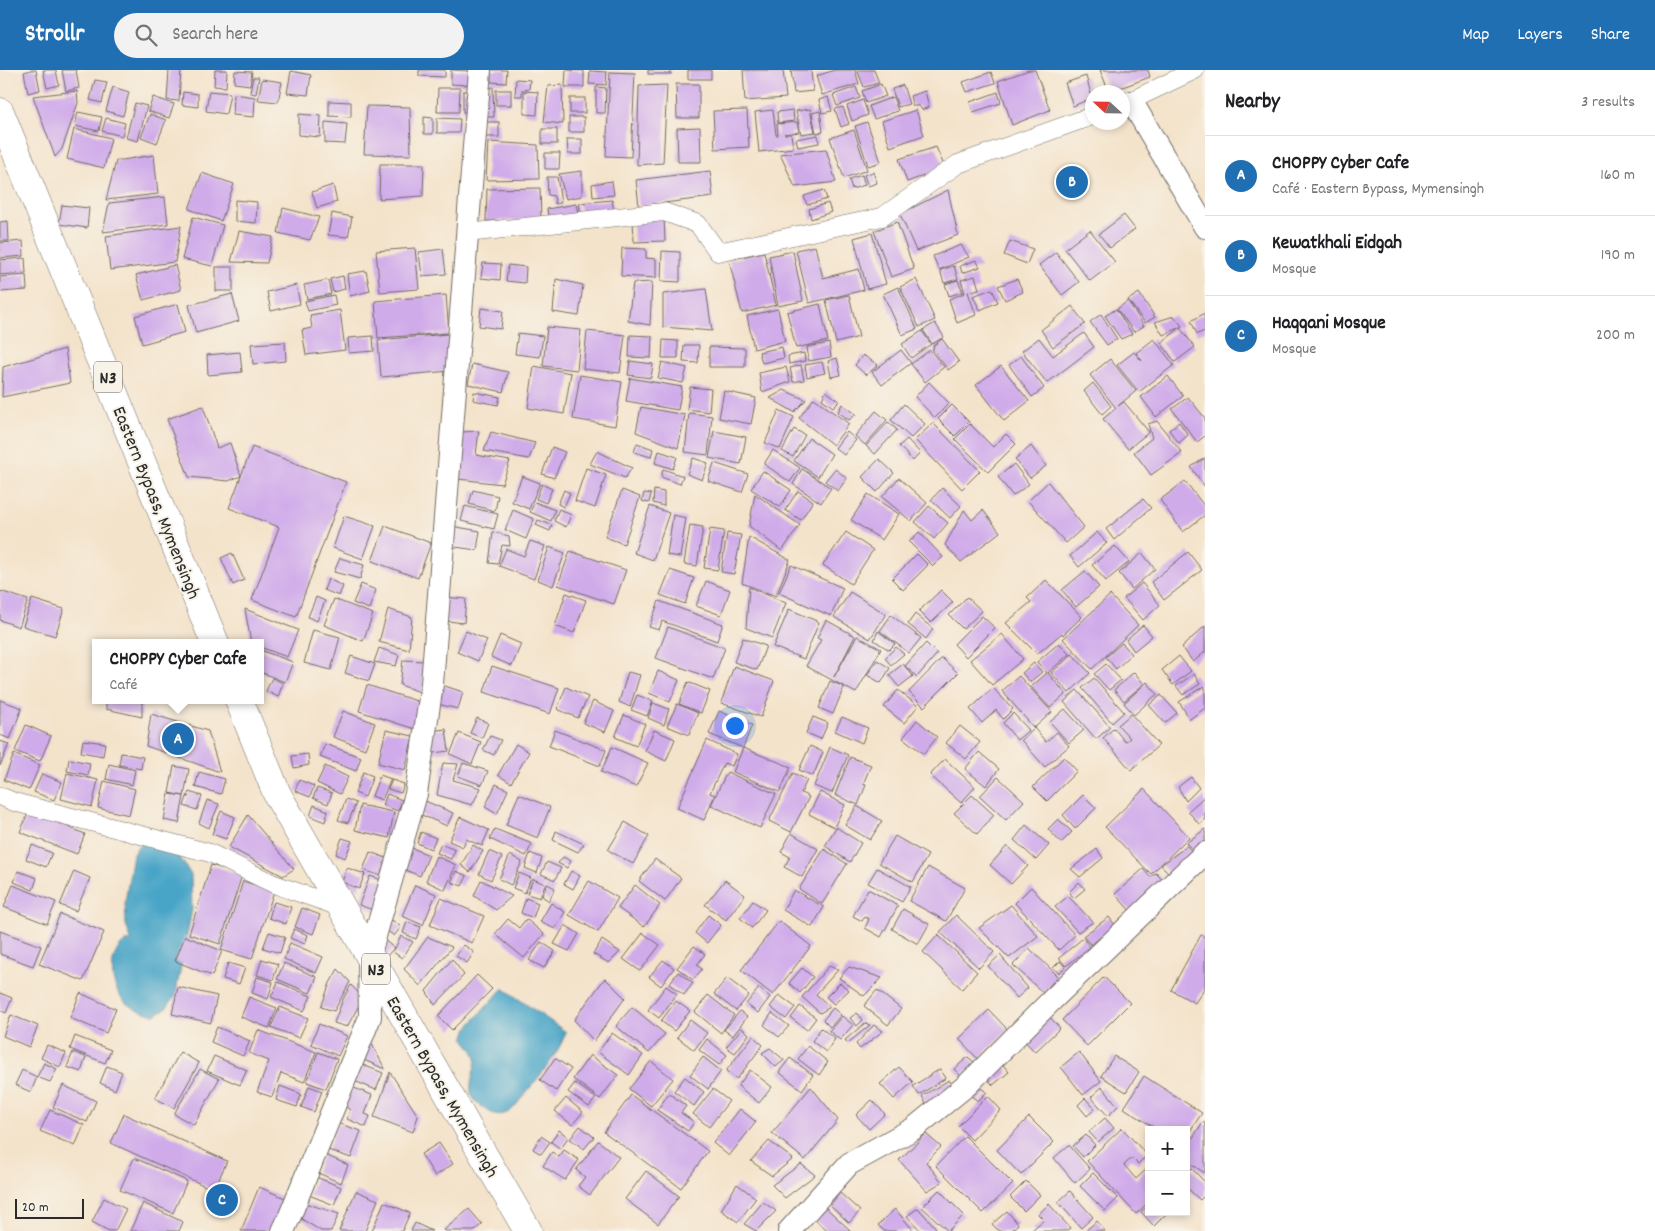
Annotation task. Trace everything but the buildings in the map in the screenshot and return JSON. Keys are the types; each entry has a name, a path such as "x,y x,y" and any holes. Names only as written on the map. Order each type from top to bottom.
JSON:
{"highway":[{"name":"Eastern Bypass, Mymensingh","path":"0,112 213,639"},
{"name":"Eastern Bypass, Mymensingh","path":"241,704 277,794 528,1231"}],"street":[{"path":"283,1231 290,1218 370,1017 369,957 416,794 432,684 480,70"},
{"path":"1130,103 1196,70"},
{"path":"1130,109 1205,227"},
{"path":"467,233 664,212 698,224 718,252 882,216 958,164 1085,119"},
{"path":"0,796 14,802 210,853 274,884 340,906"},
{"path":"789,1231 848,1164 913,1129 967,1084 1205,853"}],"water":[{"path":"141,842 156,844 178,854 191,875 192,910 175,997 166,1008 155,1015 136,1009 126,1003 114,983 112,967 122,944 131,940 126,925 125,902 133,854"},
{"path":"503,988 566,1032 558,1050 516,1106 507,1113 500,1115 480,1106 471,1093 476,1058 464,1039 468,1027"}],"place":[{"name":"Kewatkhali Eidgah","path":"1072,182"},
{"name":"CHOPPY Cyber Cafe","path":"178,739"},
{"name":"Haqqani Mosque","path":"222,1200"}]}
